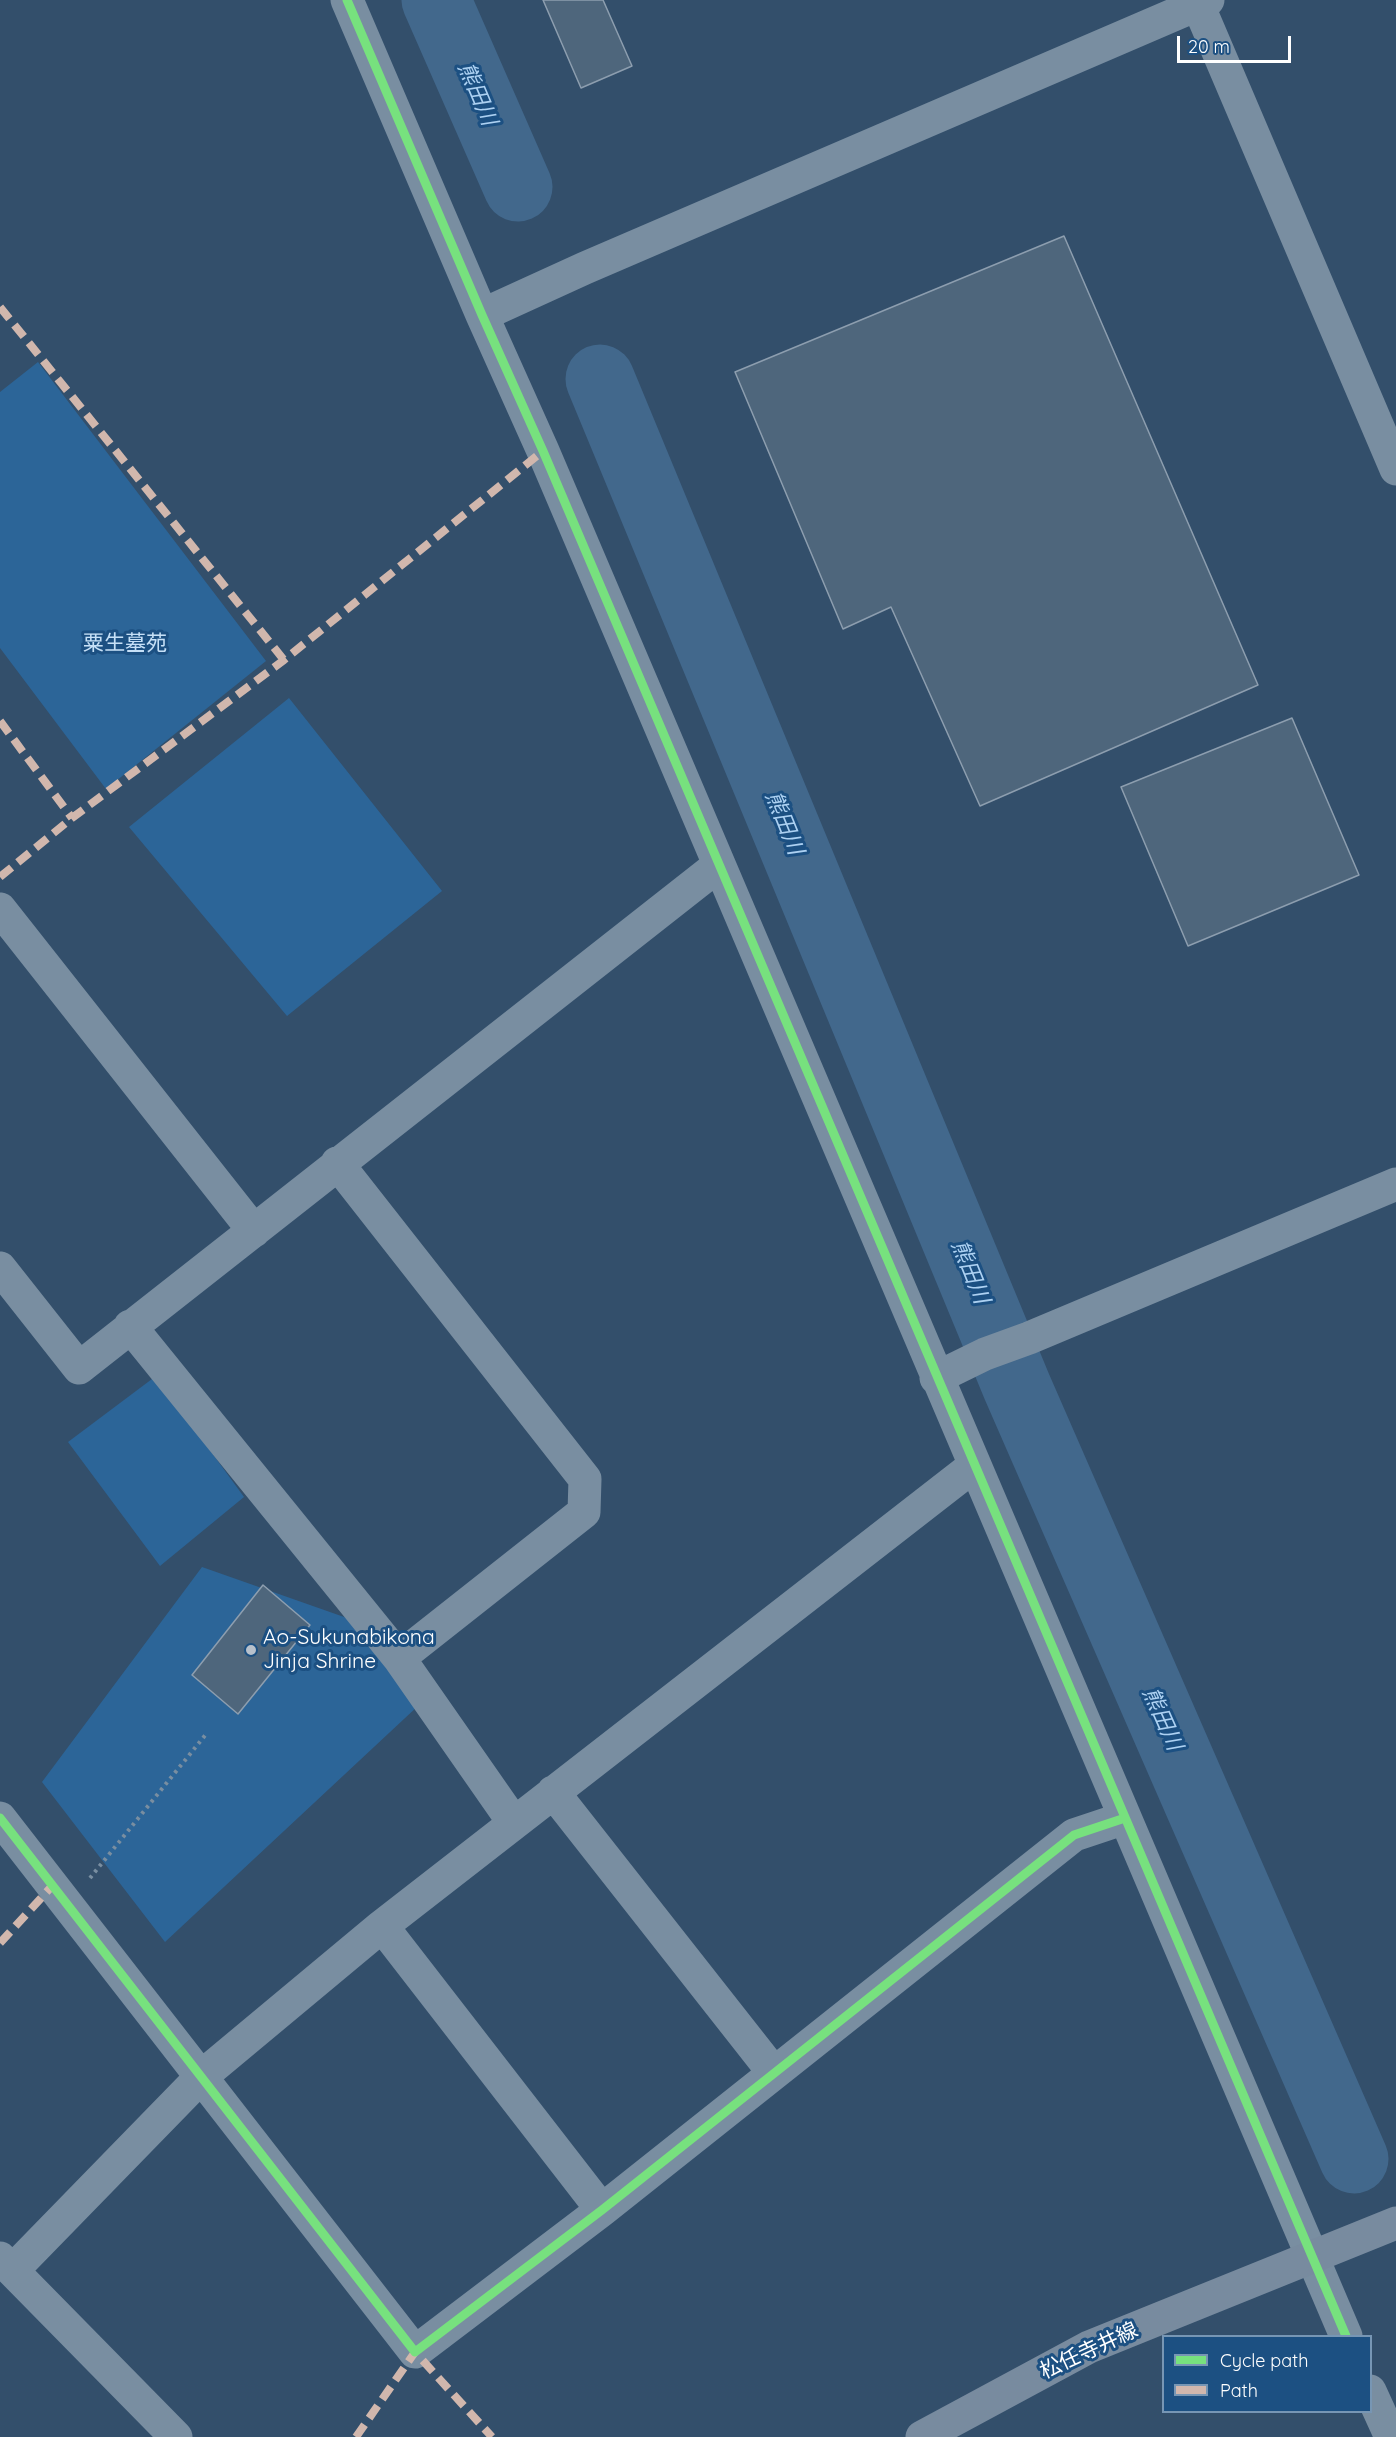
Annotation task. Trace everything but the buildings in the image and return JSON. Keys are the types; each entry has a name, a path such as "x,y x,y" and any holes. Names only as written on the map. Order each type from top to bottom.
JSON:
{"main road":[{"name":"松任寺井線","path":"922,2437 1089,2347 1396,2223"}],"street":[{"path":"348,0 482,315 543,451 1345,2335"},
{"path":"482,315 1200,1 1396,469"},
{"path":"0,1268 79,1368 719,865"},
{"path":"0,909 254,1231"},
{"path":"337,1163 585,1479 584,1512 399,1658"},
{"path":"936,1378 985,1354 1029,1338 1396,1184"},
{"path":"130,1326 399,1658 514,1823"},
{"path":"176,2437 6,2264 202,2076 382,1926 975,1465"},
{"path":"553,1792 774,2073"},
{"path":"0,1818 415,2352 602,2210 1074,1835 1125,1818"},
{"path":"382,1926 602,2210"},
{"path":"1372,2393 1391,2437"}],"path":[{"path":"67,1906 207,1733"}],"green space":[{"name":"粟生墓苑","path":"38,362 266,661 106,789 0,648 0,392"},
{"path":"289,698 442,891 287,1016 129,827"},
{"path":"156,1376 244,1497 160,1566 68,1442"},
{"path":"202,1567 364,1624 419,1705 165,1942 42,1782"}],"waterway":[{"name":"熊田川","path":"436,0 518,187"},
{"name":"熊田川","path":"600,379 1017,1387 1354,2159"}],"marked path":[{"path":"0,307 284,660"},
{"path":"0,877 72,818 284,660 543,451"},
{"path":"0,721 72,818"},
{"path":"0,1943 53,1885"},
{"path":"356,2437 415,2352 492,2437"}],"cycle path":[{"path":"347,0 543,451 1346,2335"},
{"path":"0,1818 415,2352 602,2210 1074,1835 1125,1818"}],"place":[{"name":"Ao-Sukunabikona Jinja Shrine","path":"251,1650"}]}
